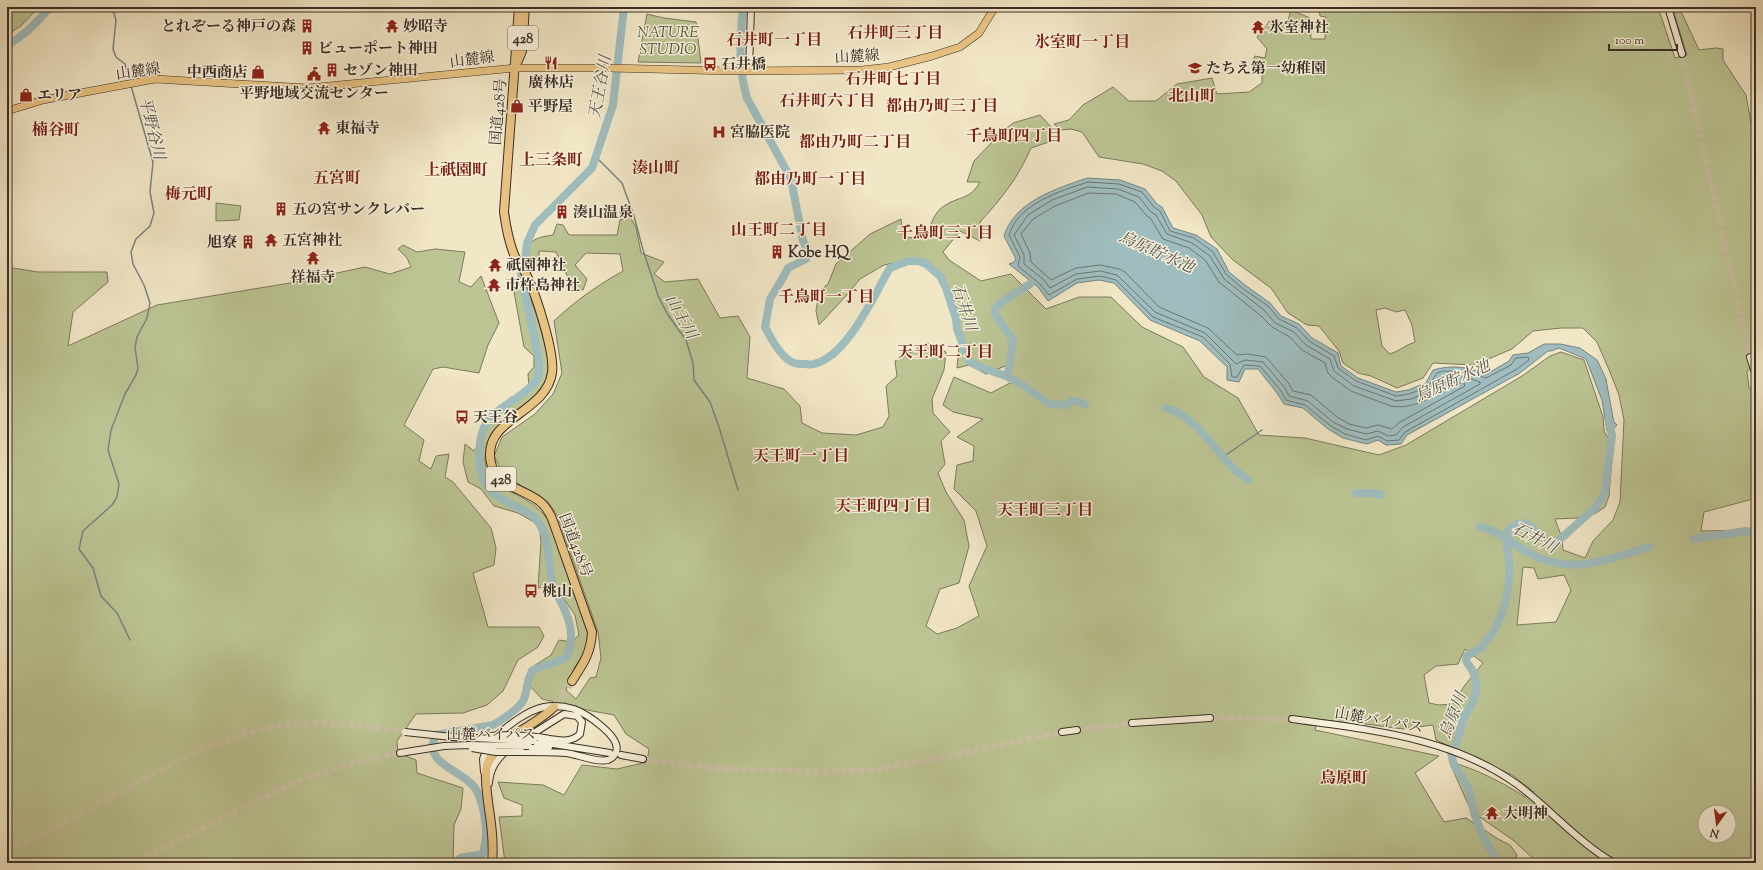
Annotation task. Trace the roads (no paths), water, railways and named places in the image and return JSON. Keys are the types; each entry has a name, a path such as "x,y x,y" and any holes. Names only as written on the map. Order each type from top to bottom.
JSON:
{"highway":[{"name":"国道428号","path":"519,7 504,212 507,232 515,256 525,273 548,336 553,359 551,381 542,396 533,405 502,427 491,444 490,457 493,471 511,486 538,500 548,510 554,524 592,632 591,646 586,659 572,681"},
{"name":"国道428号","path":"515,68 522,51 525,7"},
{"path":"492,863 492,832 486,785 487,765 492,755 504,743 539,721 554,707"}],"main road":[{"name":"山麓線","path":"7,112 43,100 155,79 308,88 515,68 862,70 892,67 948,51 966,44 979,33 995,7"}],"street":[{"path":"742,70 752,7"},
{"path":"1668,7 1682,54"},
{"path":"1750,356 1756,376"},
{"path":"456,746 496,752 564,753 603,761 614,756 617,748 616,740 584,714 563,706 542,707 531,711 520,718 486,748 483,759 486,785"},
{"path":"492,832 489,783 492,768 498,758 506,750 536,737 564,714 577,716 582,722 578,737 570,740 536,737"},
{"path":"1132,723 1210,718"},
{"name":"山麓バイパス","path":"1292,719 1386,733 1438,745 1460,753 1482,763 1533,797 1586,844 1614,863"},
{"path":"1062,732 1077,730"},
{"name":"山麓バイパス","path":"406,732 467,738 503,735 536,737 583,749"},
{"name":"山麓バイパス","path":"400,752 456,746 528,746 583,749 610,753"},
{"path":"621,755 643,759"}],"water":[{"path":"1087,178 1120,180 1145,189 1157,204 1162,207 1173,228 1196,235 1217,249 1229,272 1270,303 1281,316 1299,324 1312,338 1338,353 1341,366 1358,378 1396,392 1408,390 1426,383 1433,370 1446,367 1460,367 1485,375 1509,361 1513,355 1528,353 1544,344 1560,344 1580,348 1597,360 1606,379 1613,418 1617,425 1611,431 1607,431 1602,400 1586,359 1559,348 1548,351 1520,373 1407,435 1401,444 1386,445 1378,440 1367,444 1343,438 1328,429 1303,408 1284,404 1258,369 1245,369 1239,382 1227,380 1227,367 1200,341 1150,320 1114,283 1099,280 1077,283 1048,301 1038,287 1009,264 1014,262 1016,259 1004,236 1009,224 1027,205 1050,192"}],"waterway":[{"path":"7,45 30,28 50,7"},
{"name":"平野谷川","path":"112,7 116,20 113,49 116,57 125,64 130,81"},
{"name":"天王谷川","path":"455,863 460,858 483,854 486,836 485,820 481,803 475,788 462,776 445,766 434,753 433,745 436,735 493,725 501,720 514,711 523,701 529,677 533,670 566,658 570,647 571,634 569,620 552,581 547,543 542,529 531,515 524,510 506,502 490,490 485,483 481,472 479,450 481,435 487,422 491,417 529,388 536,381 538,376 539,360 521,274 525,262 527,243 535,225 592,168 613,105 624,7"},
{"name":"石井川","path":"743,7 741,64 744,87 747,98 791,179 803,241 807,249 806,259 788,268 770,299 765,327 782,354 790,361 798,364 813,364 826,359 838,350 858,324 890,268 908,261 919,261 926,264 940,276 946,288 956,319 957,329 969,361 980,367 1006,376 1023,385 1049,404 1067,405 1071,401 1078,401 1085,405"},
{"path":"130,640 117,613 101,596 93,568 79,549 83,531 112,505 117,497 119,484 108,450 111,430 125,394 136,375 138,368 135,348 137,337 147,318 150,303 144,285 133,264 131,252 136,239 150,226 154,213 150,192 153,162 131,86"},
{"name":"山王川","path":"597,158 622,183 634,216 643,250 659,298 668,315 686,340 693,363 694,380 710,402 738,490"},
{"name":"烏原貯水池","path":"1006,376 1010,364 1013,340 995,314 995,309 1000,303 1030,284"},
{"name":"石井川","path":"1166,408 1179,413 1190,421 1200,430 1227,462 1248,480"},
{"name":"烏原貯水池","path":"1505,537 1511,528 1518,523 1522,523 1530,526 1545,540 1549,542 1557,542 1596,507 1605,492 1612,436 1609,421"},
{"path":"1223,457 1262,430"},
{"name":"石井川","path":"1356,493 1381,495"},
{"name":"石井川","path":"1480,527 1500,535 1531,554 1546,561 1561,564 1575,565 1590,563 1649,547"},
{"name":"石井川","path":"1694,539 1746,531 1756,533"},
{"name":"烏原川","path":"1498,863 1482,834 1474,813 1468,787 1454,765 1451,753 1456,744 1464,718 1476,694 1474,676 1466,661 1467,656 1482,647 1495,630 1501,616 1507,594 1509,583 1509,560 1505,537"}],"tunnel":[{"path":"1682,54 1750,357"},
{"path":"554,707 572,681"},
{"path":"1210,718 1292,719"},
{"path":"7,849 68,820 166,767 204,749 243,734 285,725 315,723 360,726 405,732"},
{"path":"1077,730 1132,723"},
{"path":"643,759 711,768 817,772 876,770 1062,732"},
{"path":"127,863 182,839 301,780 350,764 400,753"}],"place":[{"name":"とれぞーる神戸の森","path":"307,26"},
{"name":"妙昭寺","path":"392,26"},
{"name":"氷室神社","path":"1258,27"},
{"name":"ビューポート神田","path":"307,48"},
{"name":"廣林店","path":"551,63"},
{"name":"石井橋","path":"710,64"},
{"name":"たちえ第一幼稚園","path":"1195,68"},
{"name":"セゾン神田","path":"332,70"},
{"name":"中西商店","path":"258,72"},
{"name":"平野地域交流センター","path":"314,74"},
{"name":"エリア","path":"26,95"},
{"name":"平野屋","path":"517,106"},
{"name":"東福寺","path":"324,128"},
{"name":"宮脇医院","path":"719,132"},
{"name":"五の宮サンクレバー","path":"281,209"},
{"name":"湊山温泉","path":"562,212"},
{"name":"五宮神社","path":"271,240"},
{"name":"旭寮","path":"248,242"},
{"name":"Kobe HQ","path":"777,252"},
{"name":"祥福寺","path":"313,258"},
{"name":"祇園神社","path":"495,265"},
{"name":"市杵島神社","path":"494,285"},
{"name":"天王谷","path":"462,417"},
{"name":"桃山","path":"531,591"},
{"name":"大明神","path":"1492,813"}],"district":[{"name":"石井町三丁目","path":"895,32"},
{"name":"石井町一丁目","path":"774,39"},
{"name":"氷室町一丁目","path":"1082,41"},
{"name":"石井町七丁目","path":"893,78"},
{"name":"北山町","path":"1192,95"},
{"name":"石井町六丁目","path":"827,100"},
{"name":"都由乃町三丁目","path":"942,105"},
{"name":"楠谷町","path":"56,129"},
{"name":"千鳥町四丁目","path":"1014,135"},
{"name":"都由乃町二丁目","path":"855,141"},
{"name":"上三条町","path":"551,159"},
{"name":"湊山町","path":"656,167"},
{"name":"上祇園町","path":"456,169"},
{"name":"五宮町","path":"337,177"},
{"name":"都由乃町一丁目","path":"810,178"},
{"name":"梅元町","path":"189,193"},
{"name":"山王町二丁目","path":"779,229"},
{"name":"千鳥町三丁目","path":"945,232"},
{"name":"千鳥町一丁目","path":"826,296"},
{"name":"天王町二丁目","path":"945,351"},
{"name":"天王町一丁目","path":"801,455"},
{"name":"天王町四丁目","path":"883,505"},
{"name":"天王町三丁目","path":"1045,509"},
{"name":"烏原町","path":"1344,777"}],"park label":[{"name":"NATURE STUDIO","path":"668,40"}]}
